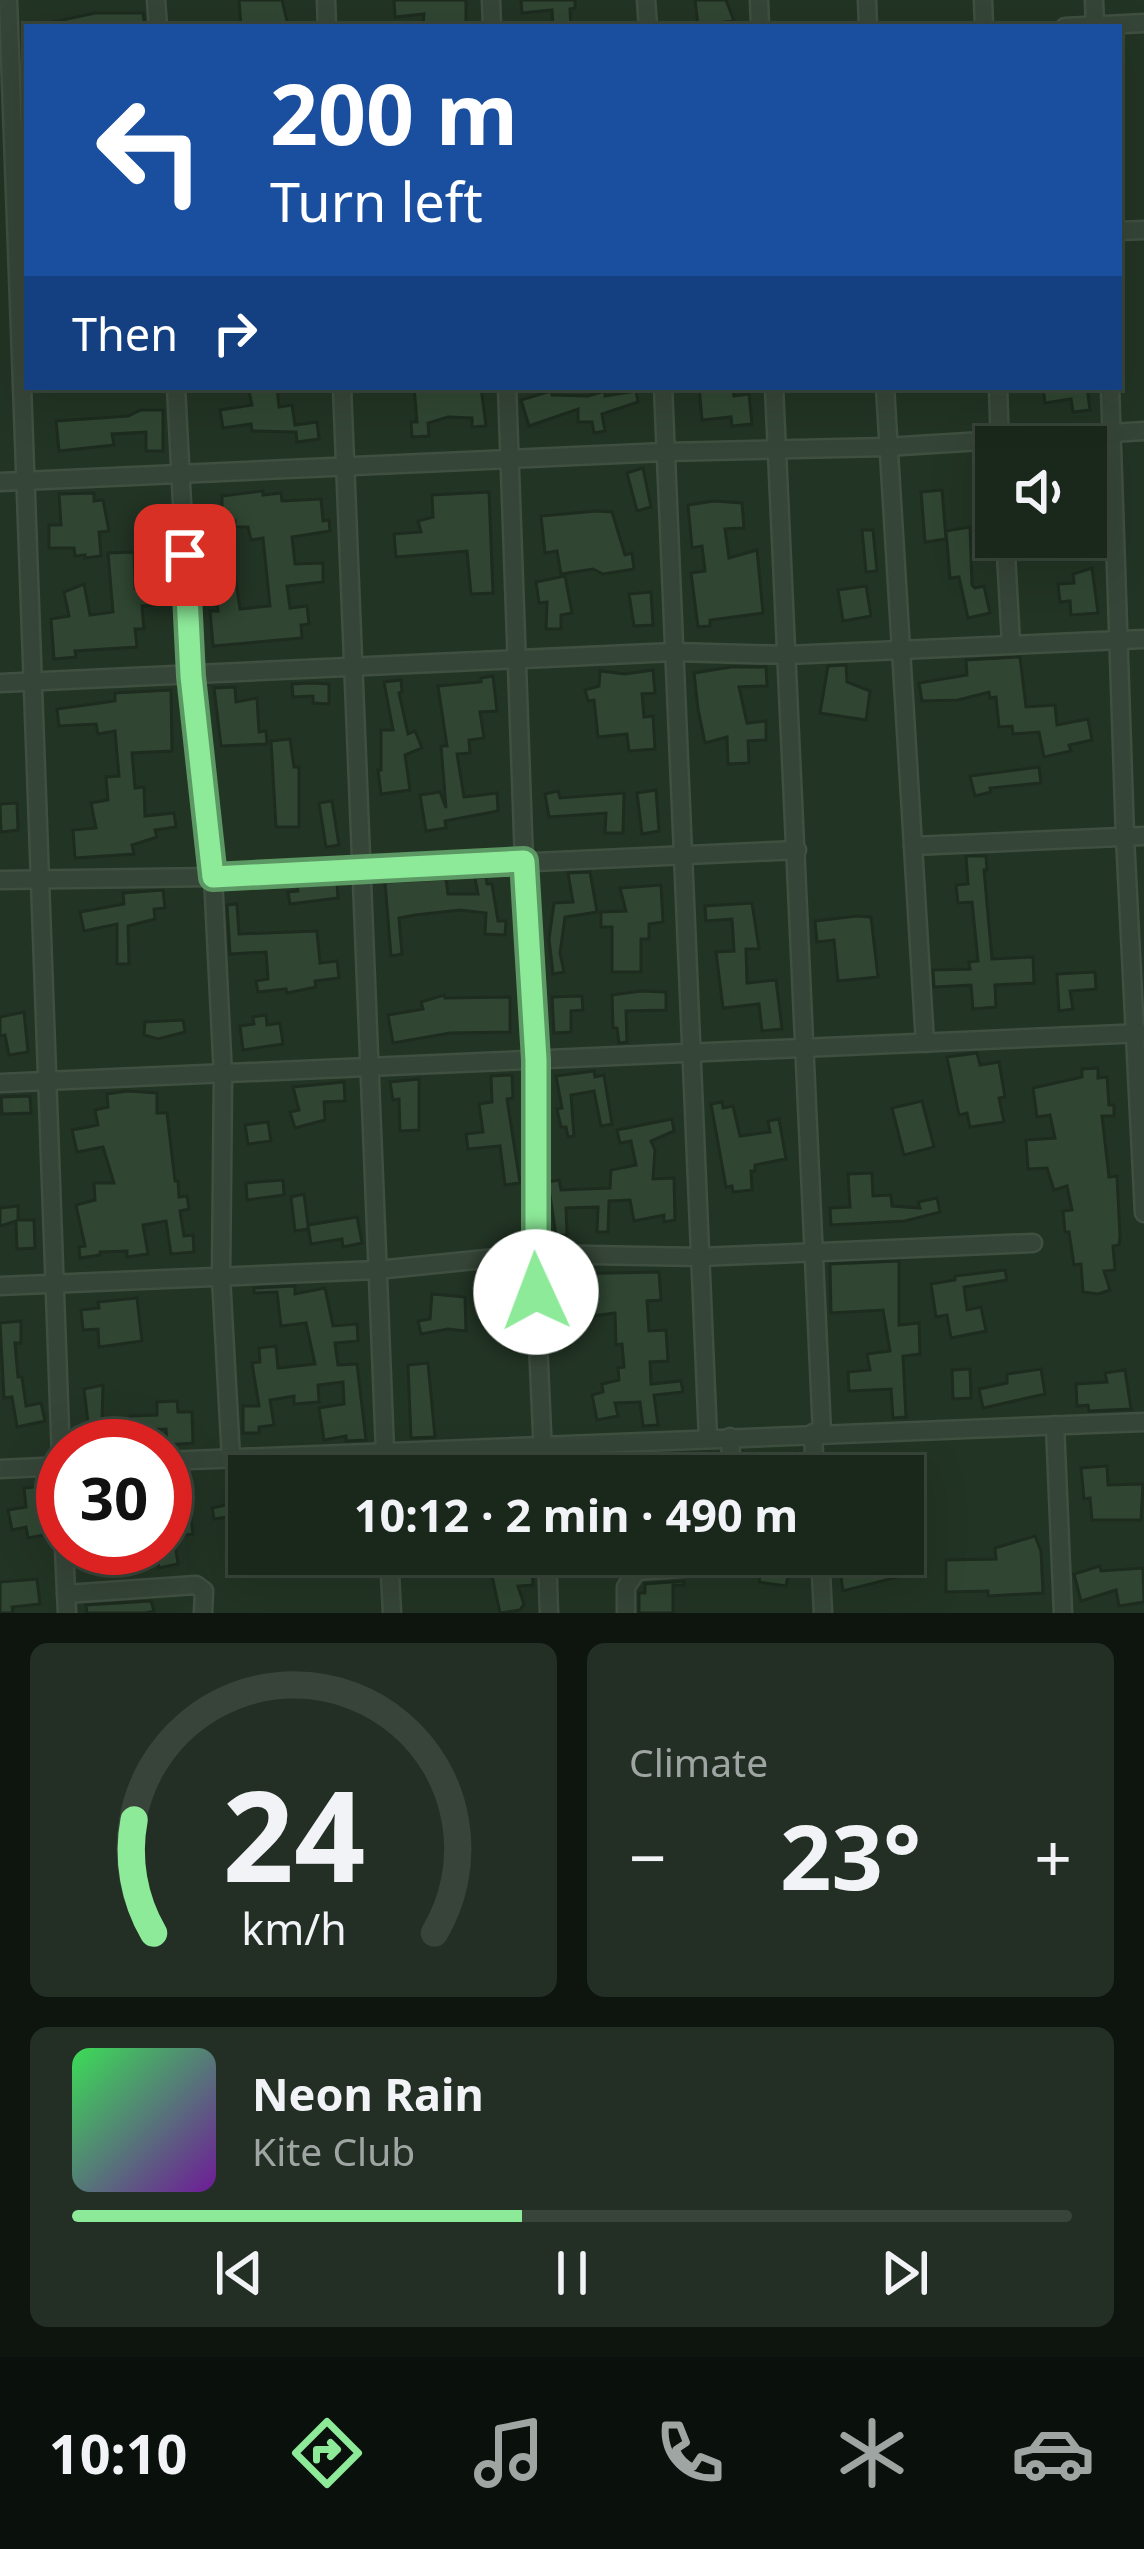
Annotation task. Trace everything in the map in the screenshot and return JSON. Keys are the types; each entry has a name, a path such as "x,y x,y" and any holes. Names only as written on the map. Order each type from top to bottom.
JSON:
{"street":[{"path":"8,0 60,1419"},
{"path":"176,390 191,676 213,877 223,1075 221,1277 231,1455"},
{"path":"342,390 385,1455"},
{"path":"507,390 536,1060 534,1253 543,1455"},
{"path":"663,390 709,1438"},
{"path":"774,390 805,1048 816,1455"},
{"path":"884,390 925,1043"},
{"path":"998,390 999,426"},
{"path":"1110,390 1119,641 1134,837 1144,1213"},
{"path":"1107,433 1144,431"},
{"path":"0,482 665,452 975,445"},
{"path":"1006,558 1011,644"},
{"path":"0,683 674,652 787,655 1144,639"},
{"path":"913,846 1134,837"},
{"path":"0,880 213,877 797,850"},
{"path":"0,1083 1139,1033"},
{"path":"0,1286 377,1270 534,1253 700,1257 1033,1243"},
{"path":"297,1455 1144,1422"},
{"path":"1055,1425 1063,1613"},
{"path":"730,1437 731,1455"},
{"path":"192,1460 228,1458"},
{"path":"0,1468 36,1467"},
{"path":"390,1575 392,1613"},
{"path":"547,1575 548,1613"},
{"path":"626,1613 626,1587 634,1575"},
{"path":"821,1575 823,1613"},
{"path":"66,1604 196,1585 204,1591 203,1613"}],"building":[{"path":"239,0 282,0 288,24 241,24"},
{"path":"394,0 466,0 466,24 423,24 424,14 395,17"},
{"path":"521,0 575,0 571,24 553,24 552,10 522,13"},
{"path":"695,0 726,0 734,21 698,24"},
{"path":"95,13 143,13 145,24 53,24"},
{"path":"249,390 277,390 279,407 292,405 295,425 317,422 319,439 297,442 296,432 252,431 251,424 223,428 220,410 252,405"},
{"path":"414,390 481,390 486,426 472,427 472,418 448,417 428,423 429,436 412,437 411,422 417,422"},
{"path":"699,390 749,394 752,424 732,426 731,417 702,420"},
{"path":"1043,390 1087,390 1090,410 1073,412 1071,399 1045,403"},
{"path":"551,391 552,395 588,396 605,391 605,396 636,391 638,402 602,414 605,431 594,433 592,422 578,422 578,409 529,426 521,400"},
{"path":"141,410 163,410 163,451 146,451 146,432 112,434 114,445 59,451 56,421 128,416"},
{"path":"643,468 651,507 637,511 627,473"},
{"path":"942,490 946,539 925,542 921,492"},
{"path":"263,491 263,495 281,493 282,501 321,499 323,521 329,520 330,531 292,537 295,564 323,563 323,582 287,586 290,608 307,606 309,624 301,625 302,638 213,646 210,611 218,611 211,559 232,556 240,609 270,606 263,538 251,540 248,527 225,522 222,508 222,496"},
{"path":"489,492 493,593 471,594 467,551 396,557 394,534 421,532 418,521 433,517 432,495"},
{"path":"94,493 94,501 103,500 109,531 99,532 101,556 85,558 75,556 74,548 49,548 49,525 61,525 59,494"},
{"path":"742,503 744,528 725,529 729,558 757,550 763,613 710,620 710,626 698,627 691,573 705,571 702,546 692,548 688,505"},
{"path":"612,512 625,555 632,553 634,569 561,574 557,551 545,553 541,516"},
{"path":"970,527 972,585 984,586 990,613 968,618 959,577 950,578 946,531"},
{"path":"862,530 873,530 877,571 866,572"},
{"path":"134,552 135,588 154,586 155,605 142,606 144,629 135,629 137,647 75,651 76,657 54,659 51,619 69,616 64,592 84,584 90,615 113,612 108,553"},
{"path":"1092,568 1098,613 1071,615 1070,601 1060,602 1058,584 1074,583 1073,574"},
{"path":"565,576 572,613 561,615 561,629 546,629 547,602 539,603 536,582"},
{"path":"866,586 871,616 843,621 838,590"},
{"path":"651,592 653,625 634,626 629,594"},
{"path":"1020,657 1026,707 1055,705 1057,725 1088,719 1092,740 1044,757 1039,732 1013,734 1012,726 999,727 996,697 990,698 989,692 958,700 922,701 919,683 967,675 966,660"},
{"path":"846,665 847,682 870,691 866,720 820,713 828,666"},
{"path":"766,667 767,686 739,687 747,723 766,721 766,740 748,741 749,763 728,764 727,737 705,743 698,709 694,673"},
{"path":"653,670 655,693 642,694 644,717 653,716 655,749 629,751 627,734 598,737 594,700 588,701 585,690 599,686 600,671"},
{"path":"493,676 497,711 480,712 484,738 469,740 470,753 457,754 464,797 497,793 498,811 445,821 446,828 426,831 420,795 440,792 446,808 441,746 447,746 438,686 481,682"},
{"path":"401,680 399,693 408,734 415,731 422,748 405,755 410,790 381,794 381,730 393,730 384,682"},
{"path":"292,684 329,684 329,704 313,703 313,696 293,697"},
{"path":"235,687 236,702 257,698 259,732 266,731 267,744 221,746 214,688"},
{"path":"171,690 172,751 132,753 135,788 144,787 145,816 174,813 176,827 155,830 157,837 132,845 134,854 75,858 73,830 96,828 91,803 108,800 106,777 119,776 115,731 98,734 96,724 59,726 57,709 115,701 115,693"},
{"path":"290,739 294,767 299,767 299,827 276,827 271,741"},
{"path":"1039,767 1041,783 990,788 991,792 975,796 970,776"},
{"path":"656,790 659,831 642,834 637,793"},
{"path":"558,791 560,798 624,793 623,833 605,833 606,813 549,817 545,794"},
{"path":"332,801 339,845 326,847 319,803"},
{"path":"17,803 18,830 1,832 0,804"},
{"path":"966,856 986,856 992,959 1033,957 1034,983 995,985 996,1007 973,1009 971,985 934,987 933,970 970,969 969,962 978,961 972,902 958,903 956,885 968,884"},
{"path":"590,872 597,912 565,917 560,953 564,972 553,974 549,939 554,903 573,902 568,873"},
{"path":"486,877 487,884 492,884 498,921 506,921 505,935 485,934 486,913 460,910 415,915 399,918 402,954 391,956 385,882 446,879 448,894 478,894 475,878"},
{"path":"337,884 338,898 290,904 288,892 298,891 297,886"},
{"path":"661,885 663,922 649,924 649,939 641,939 641,972 612,972 612,927 601,927 601,912 626,911 620,888"},
{"path":"163,890 165,908 154,909 155,919 128,926 129,964 117,964 117,924 84,931 80,912 124,904 123,893"},
{"path":"752,903 759,949 746,949 747,983 776,980 782,1029 762,1031 759,1004 723,1008 716,952 734,951 732,919 706,921 705,906"},
{"path":"237,904 239,934 317,931 320,963 337,961 339,978 315,981 316,987 287,993 286,989 258,992 256,981 268,979 266,952 230,954 227,905"},
{"path":"871,917 878,977 838,981 834,940 817,942 815,921"},
{"path":"1095,972 1096,989 1070,991 1073,1009 1059,1011 1057,974"},
{"path":"666,992 666,1010 626,1011 627,1042 619,1043 617,1028 613,1028 612,995"},
{"path":"444,995 510,997 510,1032 450,1033 393,1043 388,1015 423,1009 421,1002"},
{"path":"582,996 583,1010 571,1011 571,1032 554,1033 552,997"},
{"path":"24,1012 28,1052 9,1055 5,1035 0,1036 0,1017"},
{"path":"266,1015 267,1025 280,1023 283,1044 243,1050 240,1026 254,1024 253,1017"},
{"path":"183,1020 185,1032 158,1039 144,1035 145,1022"},
{"path":"977,1053 980,1065 999,1062 1004,1122 970,1127 967,1113 959,1115 947,1057"},
{"path":"1098,1068 1098,1078 1107,1077 1109,1105 1114,1105 1114,1116 1102,1116 1109,1177 1117,1176 1120,1236 1119,1245 1113,1246 1115,1270 1104,1271 1110,1290 1098,1294 1083,1292 1081,1264 1074,1265 1063,1211 1072,1210 1067,1186 1054,1190 1047,1168 1028,1169 1026,1140 1055,1138 1050,1115 1037,1117 1033,1088 1082,1077 1082,1069"},
{"path":"594,1071 595,1077 604,1075 612,1124 601,1126 594,1091 571,1095 574,1136 568,1137 557,1109 562,1108 556,1076"},
{"path":"512,1075 513,1098 507,1099 520,1183 505,1185 500,1146 468,1149 466,1134 483,1132 479,1104 492,1102 491,1076"},
{"path":"419,1079 419,1130 400,1131 399,1099 393,1100 390,1082"},
{"path":"344,1082 345,1101 324,1102 325,1120 295,1128 290,1112 299,1110 293,1087"},
{"path":"157,1093 157,1113 167,1113 175,1181 179,1197 187,1196 189,1209 180,1211 184,1236 193,1235 194,1252 171,1254 166,1221 143,1225 148,1254 127,1257 127,1251 100,1252 80,1258 79,1247 85,1246 76,1205 95,1200 94,1183 114,1183 103,1147 77,1152 72,1130 98,1125 95,1110 108,1107 107,1094"},
{"path":"30,1096 31,1113 2,1114 1,1097"},
{"path":"922,1101 934,1147 904,1155 892,1108"},
{"path":"722,1102 723,1108 733,1106 740,1136 770,1132 768,1121 779,1119 786,1159 755,1165 752,1190 733,1192 732,1186 726,1187 711,1104"},
{"path":"672,1119 674,1131 651,1141 653,1179 674,1178 675,1220 664,1222 664,1215 634,1221 630,1200 609,1201 608,1232 597,1232 598,1207 566,1208 567,1235 556,1236 548,1182 559,1180 561,1190 610,1188 611,1170 636,1165 631,1141 620,1143 617,1130"},
{"path":"268,1122 271,1141 248,1144 245,1125"},
{"path":"872,1173 873,1196 891,1195 892,1206 920,1208 918,1202 937,1198 940,1212 905,1221 831,1225 830,1208 850,1207 848,1174"},
{"path":"283,1180 284,1195 247,1200 246,1183"},
{"path":"304,1194 308,1229 295,1231 291,1197"},
{"path":"18,1206 18,1220 34,1220 35,1248 17,1249 16,1221 0,1226 0,1208"},
{"path":"357,1217 362,1243 343,1247 342,1239 311,1244 308,1225"},
{"path":"899,1261 899,1325 919,1323 920,1354 903,1356 906,1417 893,1418 891,1389 849,1391 848,1372 870,1370 867,1354 890,1351 883,1310 831,1313 830,1264"},
{"path":"566,1268 566,1274 659,1272 661,1300 647,1301 649,1331 666,1330 668,1361 650,1362 651,1384 681,1381 683,1392 654,1395 658,1425 643,1426 640,1402 615,1403 618,1416 597,1420 592,1395 603,1392 602,1384 619,1380 618,1368 624,1367 622,1344 616,1345 615,1313 570,1319 567,1297 551,1299 548,1269"},
{"path":"516,1269 522,1301 510,1303 511,1320 500,1321 499,1303 504,1303 496,1274"},
{"path":"1005,1270 1007,1280 964,1287 967,1310 981,1307 986,1331 951,1338 947,1315 936,1317 931,1284"},
{"path":"295,1286 295,1294 325,1288 333,1326 357,1324 358,1341 335,1343 338,1365 357,1364 366,1440 346,1441 346,1436 324,1440 319,1408 344,1404 343,1382 318,1385 319,1402 294,1404 294,1396 270,1400 274,1425 259,1427 259,1433 243,1433 243,1406 259,1406 252,1363 260,1362 259,1348 276,1346 278,1368 315,1364 306,1323 281,1326 277,1292 254,1293 254,1288"},
{"path":"432,1294 465,1297 466,1331 421,1334 418,1321 430,1319"},
{"path":"137,1298 142,1341 99,1347 98,1329 83,1330 81,1310 99,1308 98,1302"},
{"path":"21,1321 21,1343 15,1343 18,1377 22,1377 26,1406 41,1403 45,1419 36,1423 17,1427 12,1397 4,1398 0,1323"},
{"path":"428,1363 435,1437 411,1438 408,1365"},
{"path":"970,1369 971,1398 953,1399 952,1370"},
{"path":"1041,1369 1045,1394 983,1408 979,1389 1007,1383 1007,1374"},
{"path":"1125,1370 1131,1409 1089,1411 1088,1405 1077,1406 1076,1384 1107,1382 1105,1373"},
{"path":"103,1385 102,1419 88,1419 84,1389"},
{"path":"177,1401 178,1412 192,1412 193,1443 192,1419 130,1419 157,1415 157,1402"},
{"path":"1107,1466 1108,1485 1143,1484 1141,1520 1092,1520 1081,1468"},
{"path":"36,1487 36,1536 28,1538 26,1527 12,1530 8,1510 26,1507 24,1488"},
{"path":"228,1505 228,1517 214,1519 212,1508"},
{"path":"1035,1536 1041,1551 1043,1593 946,1592 946,1560 996,1559 995,1548"},
{"path":"1100,1566 1101,1571 1143,1568 1144,1602 1119,1606 1116,1590 1081,1601 1074,1574"},
{"path":"532,1575 533,1585 518,1586 524,1604 520,1610 500,1613 492,1576"},
{"path":"760,1575 788,1575 786,1586 759,1582"},
{"path":"841,1575 898,1575 898,1577 843,1591"},
{"path":"37,1579 40,1604 0,1613 0,1582"},
{"path":"684,1581 684,1585 673,1585 673,1613 639,1613 639,1593 645,1593 645,1584"},
{"path":"151,1601 154,1611 146,1613 87,1613 86,1605"}],"route":[{"path":"185,555 191,676 213,877 524,861 536,1060 536,1292"}]}
